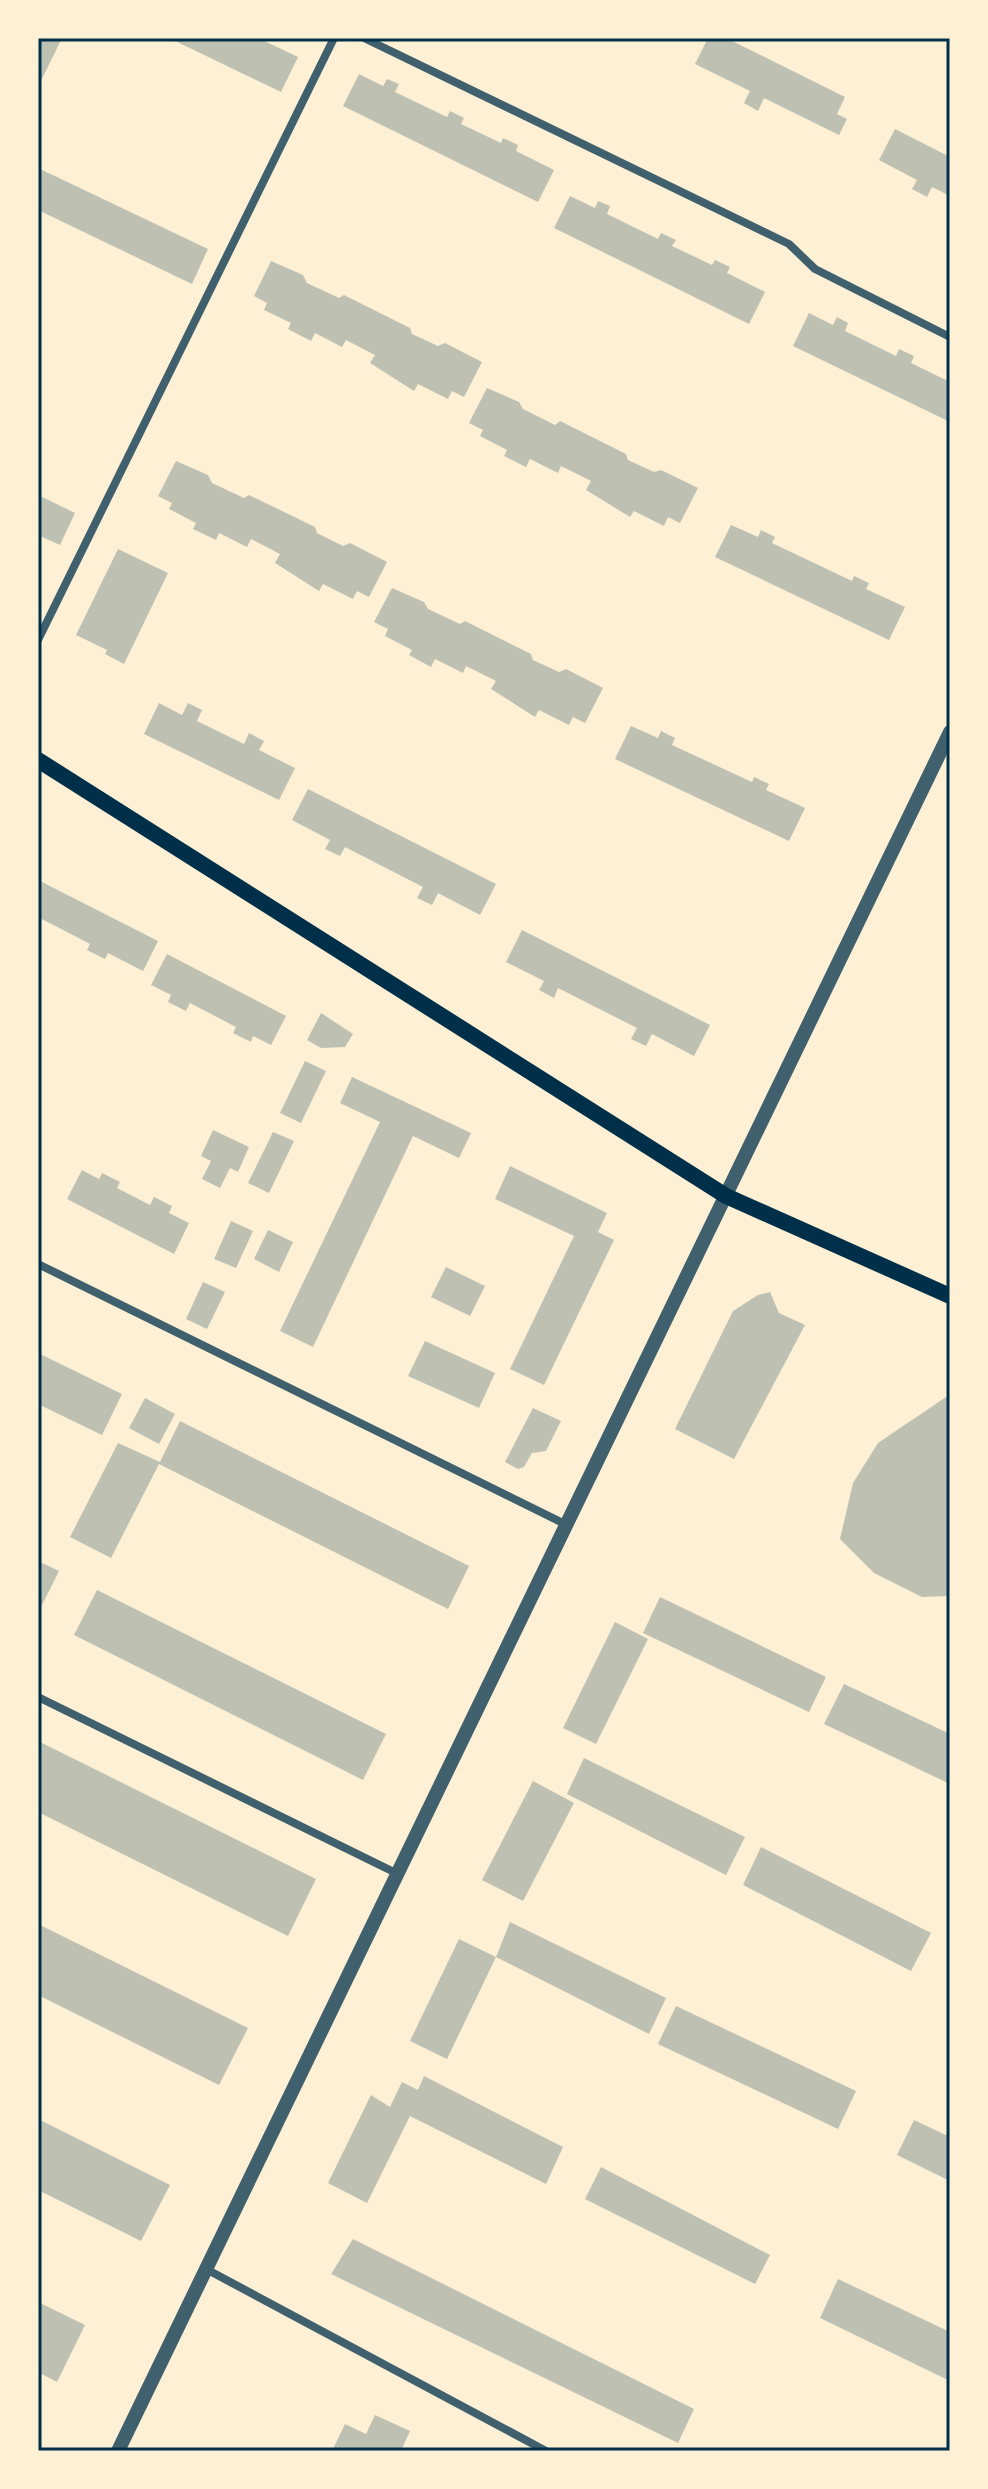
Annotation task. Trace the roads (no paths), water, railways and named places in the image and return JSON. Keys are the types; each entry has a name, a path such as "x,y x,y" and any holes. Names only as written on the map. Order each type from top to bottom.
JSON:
{"main road":[{"path":"38,760 726,1196 950,1296"}],"street":[{"path":"38,640 334,38"},
{"path":"364,38 789,244 815,269 950,337"},
{"path":"118,2451 950,732"},
{"path":"38,1264 567,1525"},
{"path":"38,1697 398,1874"},
{"path":"206,2269 546,2451"}]}
